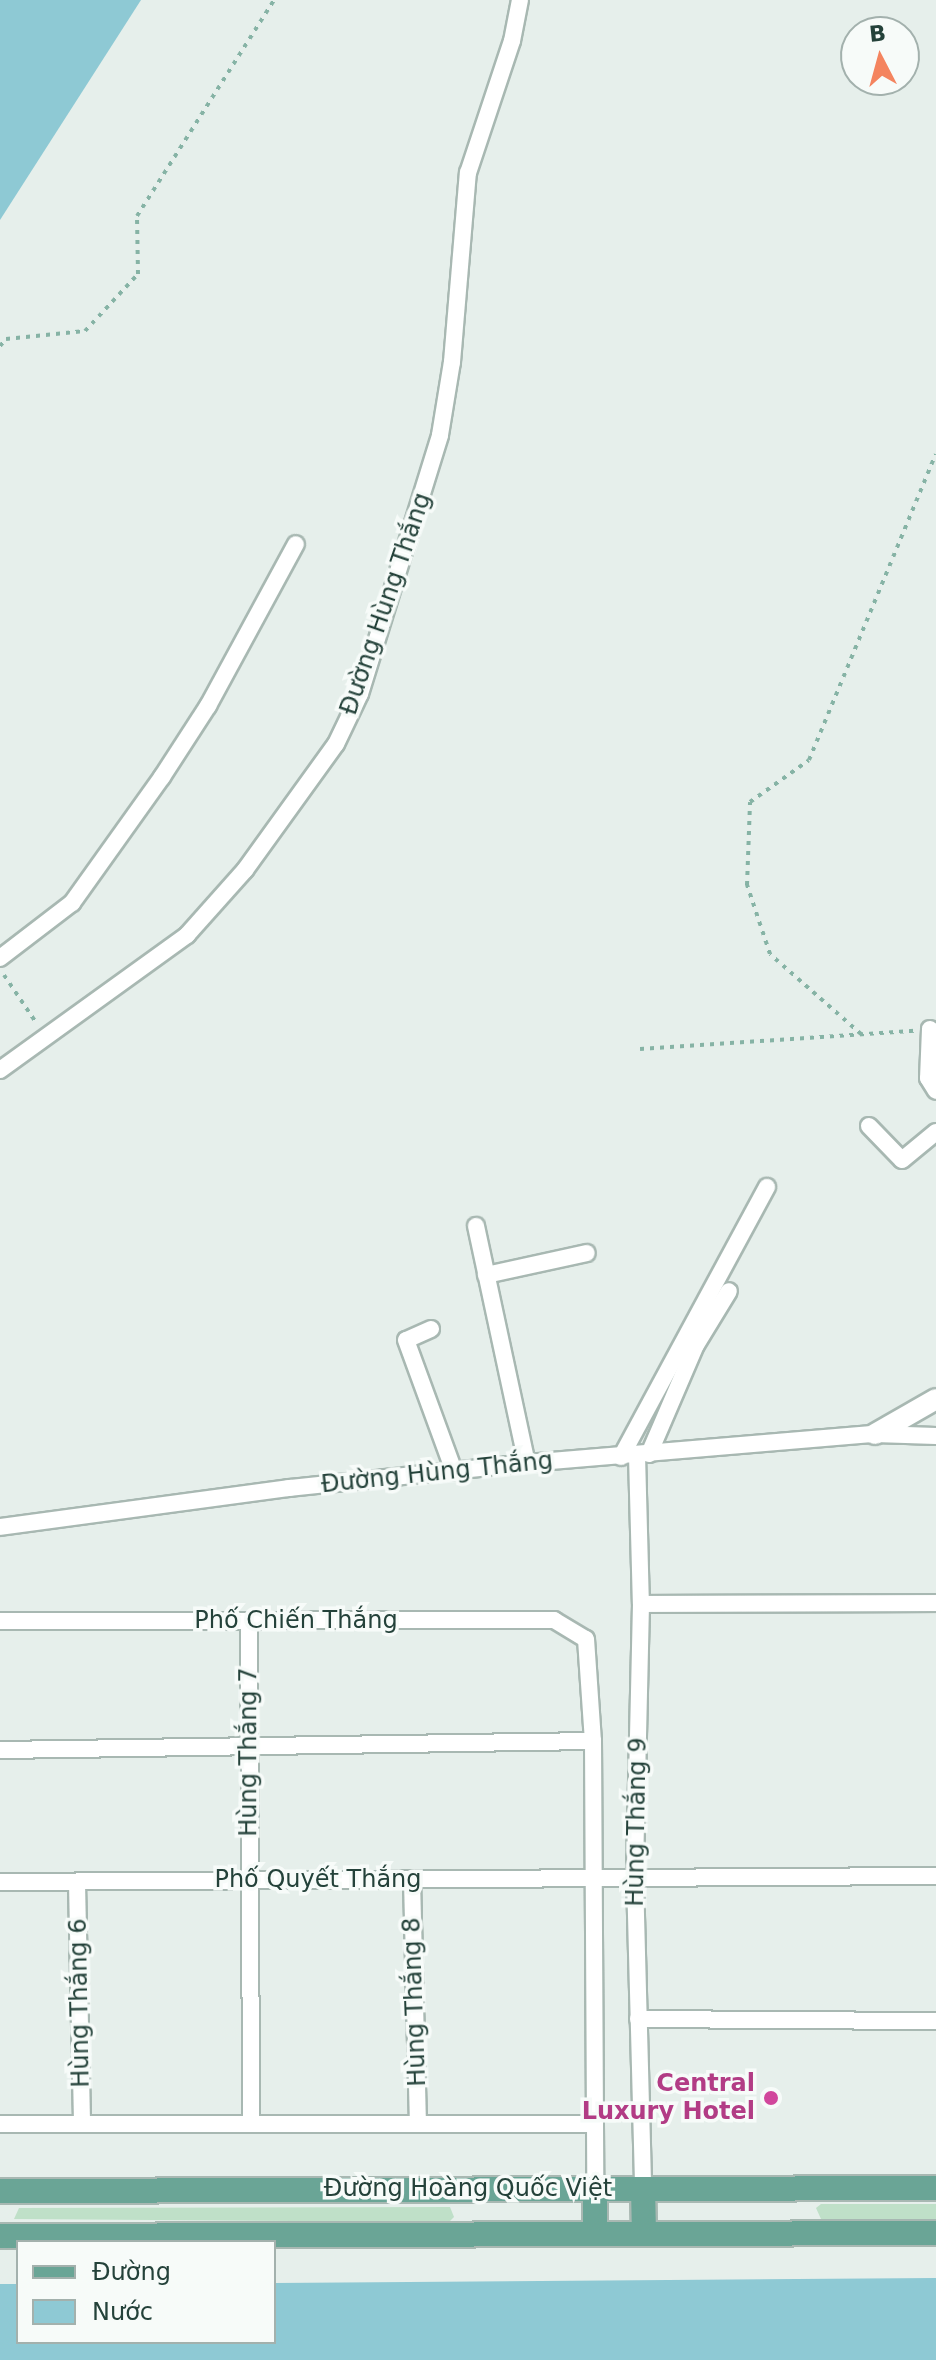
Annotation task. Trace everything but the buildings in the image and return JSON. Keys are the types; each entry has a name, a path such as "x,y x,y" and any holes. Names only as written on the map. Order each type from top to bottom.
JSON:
{"main road":[{"name":"Đường Hoàng Quốc Việt","path":"0,2191 936,2188"},
{"path":"595,2189 595,2234"},
{"path":"643,2189 644,2234"},
{"name":"Đường Hoàng Quốc Việt","path":"0,2236 936,2233"}],"street":[{"name":"Đường Hùng Thắng","path":"0,1070 44,1034 132,979 187,935 293,806 336,744 360,694 440,435 452,362 468,173 512,41 520,0"},
{"path":"0,958 72,903 208,706 296,544"},
{"path":"930,1029 928,1078 936,1091"},
{"path":"869,1126 902,1160 936,1132"},
{"path":"636,1455 767,1187"},
{"path":"476,1226 527,1463"},
{"path":"486,1275 587,1253"},
{"path":"636,1455 729,1291"},
{"path":"431,1329 406,1340 454,1471"},
{"path":"875,1434 936,1399"},
{"name":"Đường Hùng Thắng","path":"0,1527 289,1488 527,1463 875,1434 936,1436"},
{"name":"Hùng Thắng 9","path":"636,1455 641,1604 635,1877 643,2189"},
{"path":"641,1604 936,1603"},
{"name":"Phố Chiến Thắng","path":"0,1621 554,1620 586,1639 593,1741"},
{"name":"Hùng Thắng 7","path":"249,1621 251,2124"},
{"path":"0,1750 593,1741 595,2189"},
{"name":"Phố Quyết Thắng","path":"0,1882 936,1876"},
{"name":"Hùng Thắng 8","path":"412,1880 418,2124"},
{"name":"Hùng Thắng 6","path":"77,1883 82,2124"},
{"path":"638,2019 936,2021"},
{"path":"0,2124 595,2124"}],"path":[{"path":"0,346 6,339 85,331 138,274 137,216 274,0"},
{"path":"861,1034 770,954 747,885 750,802 809,760 936,454"},
{"path":"0,970 44,1034"},
{"path":"640,1049 930,1029"}],"green space":[{"path":"821,2204 936,2204 936,2219 821,2219 816,2208"},
{"path":"450,2207 454,2217 449,2222 14,2219 19,2208"}],"water":[{"path":"0,0 141,0 0,220"},
{"path":"936,2278 936,2360 0,2360 0,2284 16,2284 16,2344 276,2344 276,2283"}],"place":[{"name":"Central Luxury Hotel","path":"771,2098"}]}
